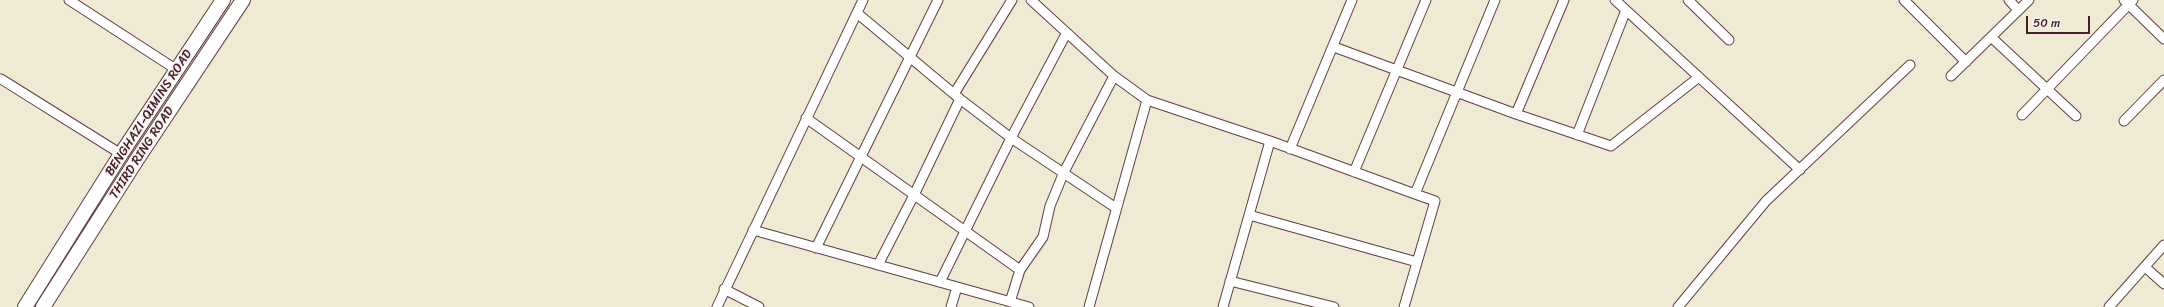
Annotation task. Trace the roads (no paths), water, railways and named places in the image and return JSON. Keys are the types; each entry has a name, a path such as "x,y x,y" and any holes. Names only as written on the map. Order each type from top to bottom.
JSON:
{"main road":[{"name":"BENGHAZI-QIMINS ROAD","path":"25,307 121,154 223,0"},
{"name":"THIRD RING ROAD","path":"43,307 136,162 243,0"}],"street":[{"path":"69,0 176,70"},
{"path":"717,307 724,289 863,0"},
{"path":"816,248 911,58 938,0"},
{"path":"878,265 914,195 957,96 1012,0"},
{"path":"1031,0 1066,34 1114,76 1147,100 1435,201 1404,307"},
{"path":"1290,149 1334,47 1352,0"},
{"path":"1354,172 1426,0"},
{"path":"1415,194 1495,0"},
{"path":"1516,114 1564,0"},
{"path":"1615,0 1800,170"},
{"path":"1688,0 1729,40"},
{"path":"1904,0 1966,62"},
{"path":"2009,0 2018,10"},
{"path":"1951,76 2029,0"},
{"path":"2022,115 2129,2 2164,39"},
{"path":"1577,135 1626,10"},
{"path":"856,13 957,96 1011,138 1116,208"},
{"path":"940,282 1011,138 1066,34"},
{"path":"1991,37 2046,90 2076,116"},
{"path":"1334,47 1516,114 1611,146 1699,77"},
{"path":"1678,307 1766,201 1910,66"},
{"path":"1010,302 1020,270 1041,243 1050,206 1064,172 1114,76"},
{"path":"1,79 121,154"},
{"path":"2124,121 2164,80"},
{"path":"1089,307 1147,100"},
{"path":"806,118 1020,270"},
{"path":"1223,307 1270,142"},
{"path":"1249,215 1417,262"},
{"path":"753,230 1029,307"},
{"path":"2109,307 2164,245"},
{"path":"2145,267 2164,284"},
{"path":"1230,281 1334,307"},
{"path":"951,307 957,287"},
{"path":"724,289 759,307"}]}
